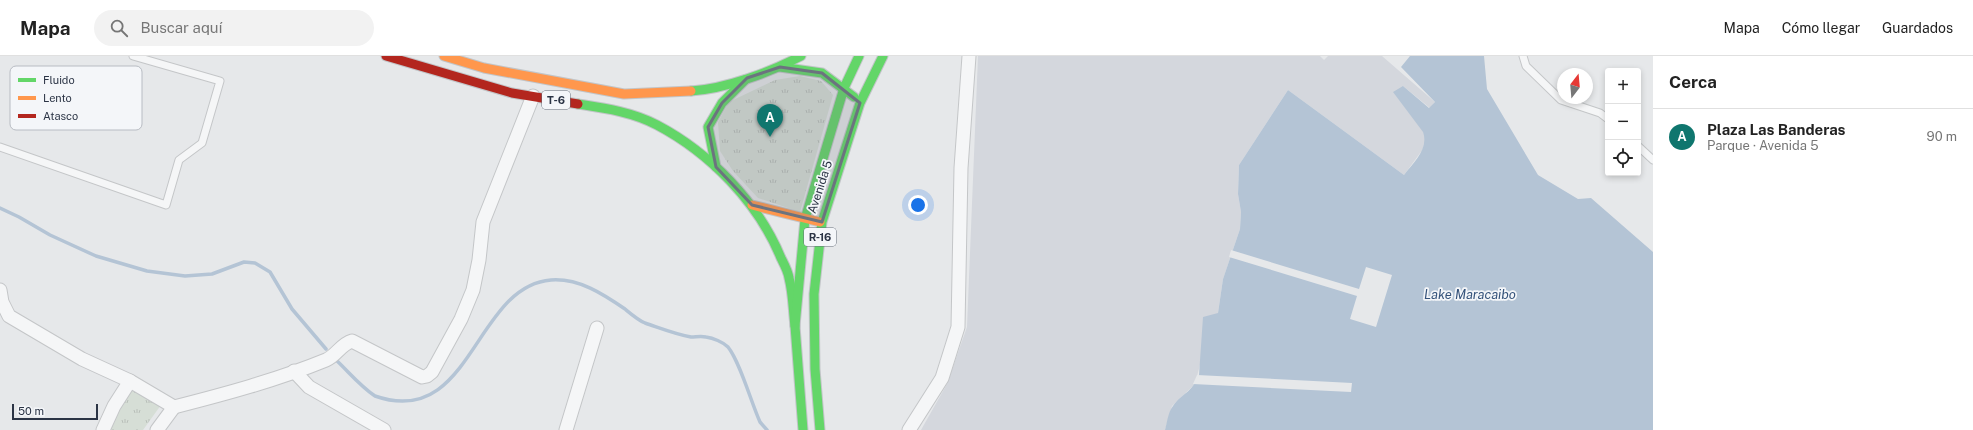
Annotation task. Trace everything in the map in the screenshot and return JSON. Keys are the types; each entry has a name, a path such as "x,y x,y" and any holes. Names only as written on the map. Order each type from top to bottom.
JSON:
{"main road":[{"name":"T-6","path":"386,56 512,93 616,110 656,124 684,142 716,167 752,206"},
{"name":"T-6","path":"444,56 484,68 624,94 708,90 780,67 822,73 844,88 860,103"},
{"path":"780,67 801,56"},
{"name":"Avenida 5","path":"803,430 795,326 805,219 844,88 859,56"},
{"name":"Avenida 5","path":"820,430 815,369 814,294 822,222 860,103 883,56"},
{"path":"716,167 708,126 722,103 747,78"},
{"path":"752,206 822,222"},
{"path":"752,206 776,245 789,277 795,326"}],"street":[{"path":"909,430 942,378 958,327 961,168 968,56"},
{"path":"157,430 174,407 237,390 328,360 347,342 352,341 422,377 427,376 432,372 461,319 473,290 479,260 483,222 533,96"},
{"path":"0,290 2,302 9,316 82,359 130,380 174,407"},
{"path":"566,430 598,328"},
{"path":"294,371 309,386 384,430"},
{"path":"103,430 114,406 130,380"}],"lane":[{"path":"0,147 166,205 179,160 202,143 220,81 133,56"},
{"path":"1523,56 1526,66 1561,100 1600,113 1605,117"},
{"path":"1641,148 1652,156"}],"highlighted area":[{"path":"780,67 822,73 860,103 822,222 752,205 716,167 708,127 722,103 747,78"}],"shaded area":[{"path":"978,56 1320,56 1324,60 1328,56 1382,56 1435,102 1430,108 1403,86 1426,138 1423,149 1404,175 1288,90 1239,165 1238,194 1241,212 1240,229 1223,279 1218,313 1201,361 1195,384 1172,406 1165,430 921,430 947,384 967,327"}],"green space":[{"path":"800,76 821,81 833,95 800,212 758,198 733,171 720,151 718,122 729,102 775,80"},
{"path":"131,388 161,405 143,430 108,430"}],"water":[{"name":"Lake Maracaibo","path":"1410,56 1484,56 1487,89 1538,175 1578,199 1591,198 1653,252 1653,430 1165,430 1171,408 1193,386 1199,375 1203,317 1218,313 1223,279 1240,229 1241,212 1238,194 1239,165 1288,90 1404,175 1420,155 1424,144 1424,138 1423,132 1393,92 1403,86 1429,108 1435,102 1401,67"}],"pier":[{"path":"1231,250 1359,289 1366,267 1392,275 1376,327 1350,319 1357,296 1229,257"},
{"path":"1197,375 1352,383 1351,392 1193,384"}],"waterway":[{"path":"0,208 50,235 96,256 147,271 185,276 212,274 244,262 255,263 270,272 292,309 326,349"},
{"path":"335,359 359,383 375,396 407,401 433,393 453,376 505,305 525,288 551,280 561,280 581,284 590,288 617,303 637,319 645,323 685,336 712,338 726,345 737,362 760,422 767,430"}],"traffic: fast":[{"path":"691,91 704,90 748,79 801,56"},
{"path":"803,430 795,326 805,219 844,88 859,56"},
{"path":"820,430 815,369 814,294 822,222 860,103 883,56"},
{"path":"780,67 822,73 854,97"},
{"path":"716,167 708,127 722,103 745,80"},
{"path":"578,104 628,114 657,125 677,136 696,150 730,181 746,199 759,218 771,237 786,268 791,290 795,326"}],"traffic: slow":[{"path":"444,56 484,68 624,94 691,91"},
{"path":"752,205 820,222"}],"traffic: jam":[{"path":"386,56 512,93 578,104"}],"place":[{"name":"Plaza Las Banderas","path":"770,137"}]}
